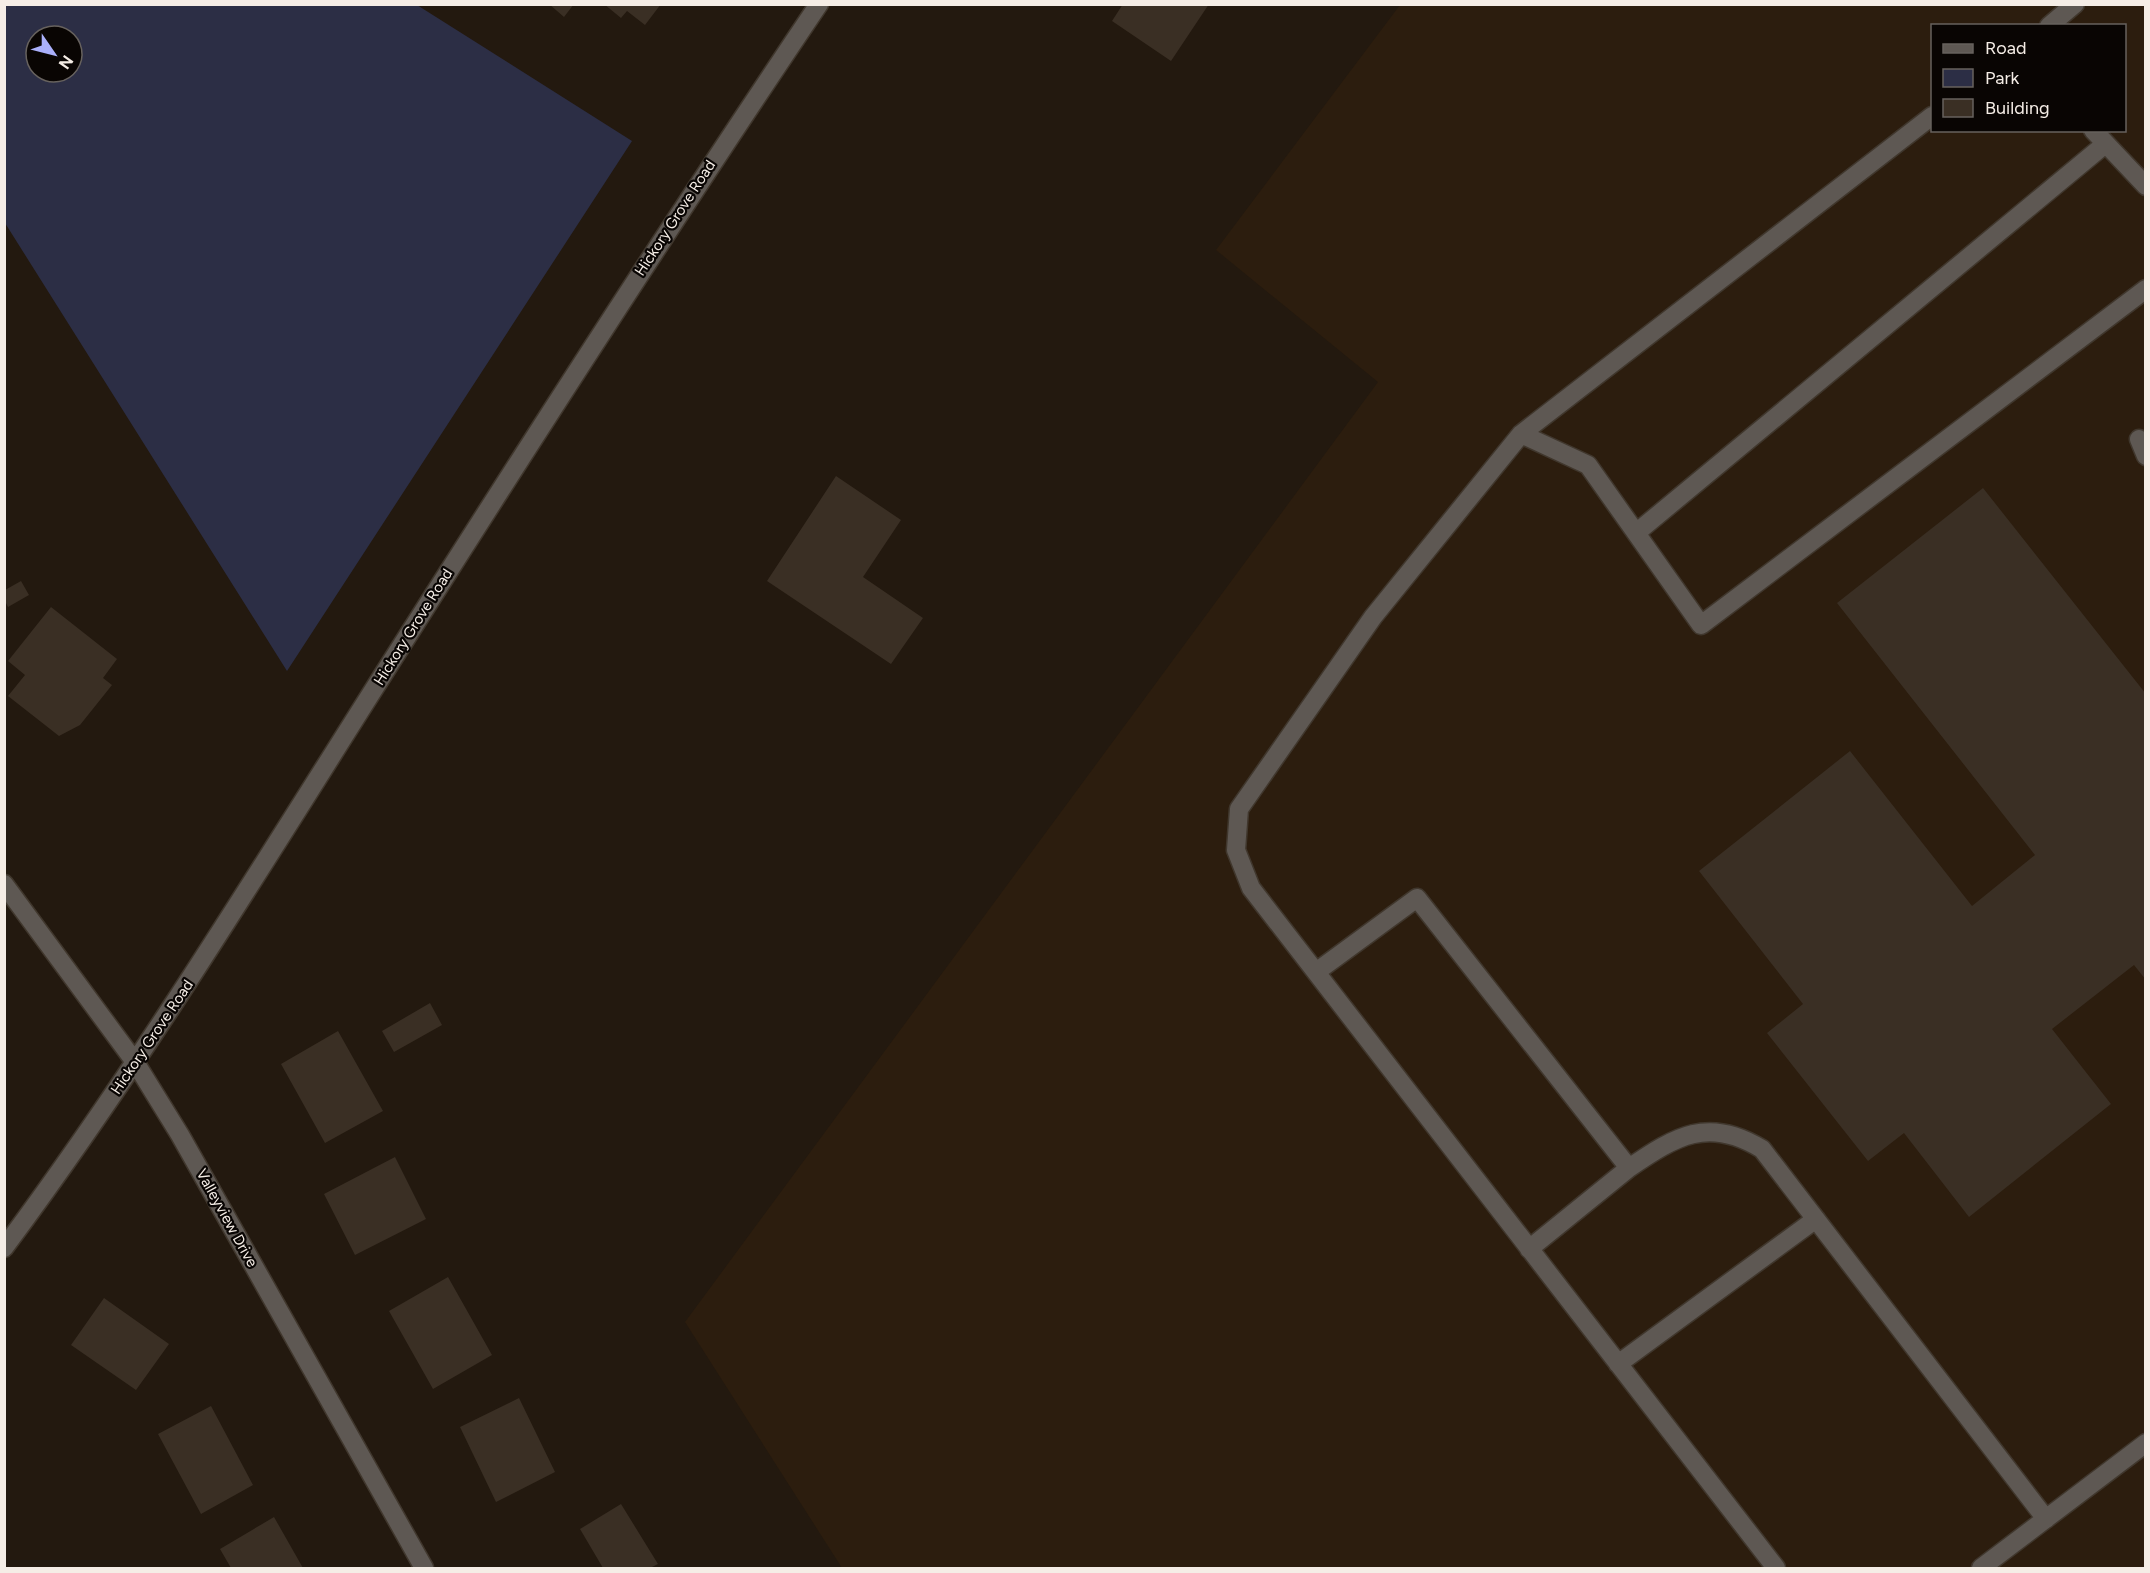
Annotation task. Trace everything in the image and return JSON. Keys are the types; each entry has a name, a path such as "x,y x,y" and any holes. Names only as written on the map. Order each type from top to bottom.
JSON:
{"street":[{"name":"Hickory Grove Road","path":"4,1248 55,1180 172,1008 601,332 819,4"},
{"path":"2051,24 2075,4"},
{"path":"1776,1569 1251,888 1236,850 1239,808 1373,617 1521,434 1931,117"},
{"path":"1636,533 2099,137 2145,186"},
{"path":"1521,434 1588,465 1701,625 2145,289"},
{"path":"2139,439 2145,456"},
{"name":"Valleyview Drive","path":"4,884 135,1062 180,1135 424,1569"},
{"path":"1316,972 1417,898 1629,1168"},
{"path":"1529,1249 1629,1168 1667,1142 1693,1134 1717,1132 1742,1137 1761,1149 2046,1519"},
{"path":"1618,1364 1816,1219"},
{"path":"1981,1569 2145,1443"}],"shaded area":[{"path":"1400,5 2145,5 2145,1568 842,1568 685,1322 1378,382 1216,250"}],"green space":[{"path":"5,4 417,5 632,141 287,671 5,223"}],"building":[{"path":"549,4 574,4 564,17"},
{"path":"604,4 661,4 645,25 627,11 621,18"},
{"path":"1123,4 1209,4 1171,61 1112,21"},
{"path":"836,476 901,520 863,577 923,618 891,664 767,581"},
{"path":"1983,488 2146,694 2146,980 2134,965 2052,1029 2111,1104 1969,1217 1904,1133 1868,1161 1767,1033 1803,1004 1699,871 1850,751 1972,906 2035,855 1837,603"},
{"path":"21,581 29,595 8,607 5,601 5,590"},
{"path":"51,607 117,659 103,678 112,685 80,725 59,736 8,696 25,675 8,661"},
{"path":"430,1003 442,1025 394,1052 382,1031"},
{"path":"338,1031 383,1111 325,1143 281,1064"},
{"path":"395,1157 426,1219 355,1255 324,1194"},
{"path":"448,1277 492,1355 433,1389 389,1311"},
{"path":"104,1298 169,1344 136,1390 71,1345"},
{"path":"519,1398 555,1472 496,1502 460,1427"},
{"path":"211,1406 253,1485 201,1514 158,1434"},
{"path":"621,1504 658,1564 650,1568 603,1568 580,1529"},
{"path":"274,1517 303,1568 231,1568 220,1549"}]}
